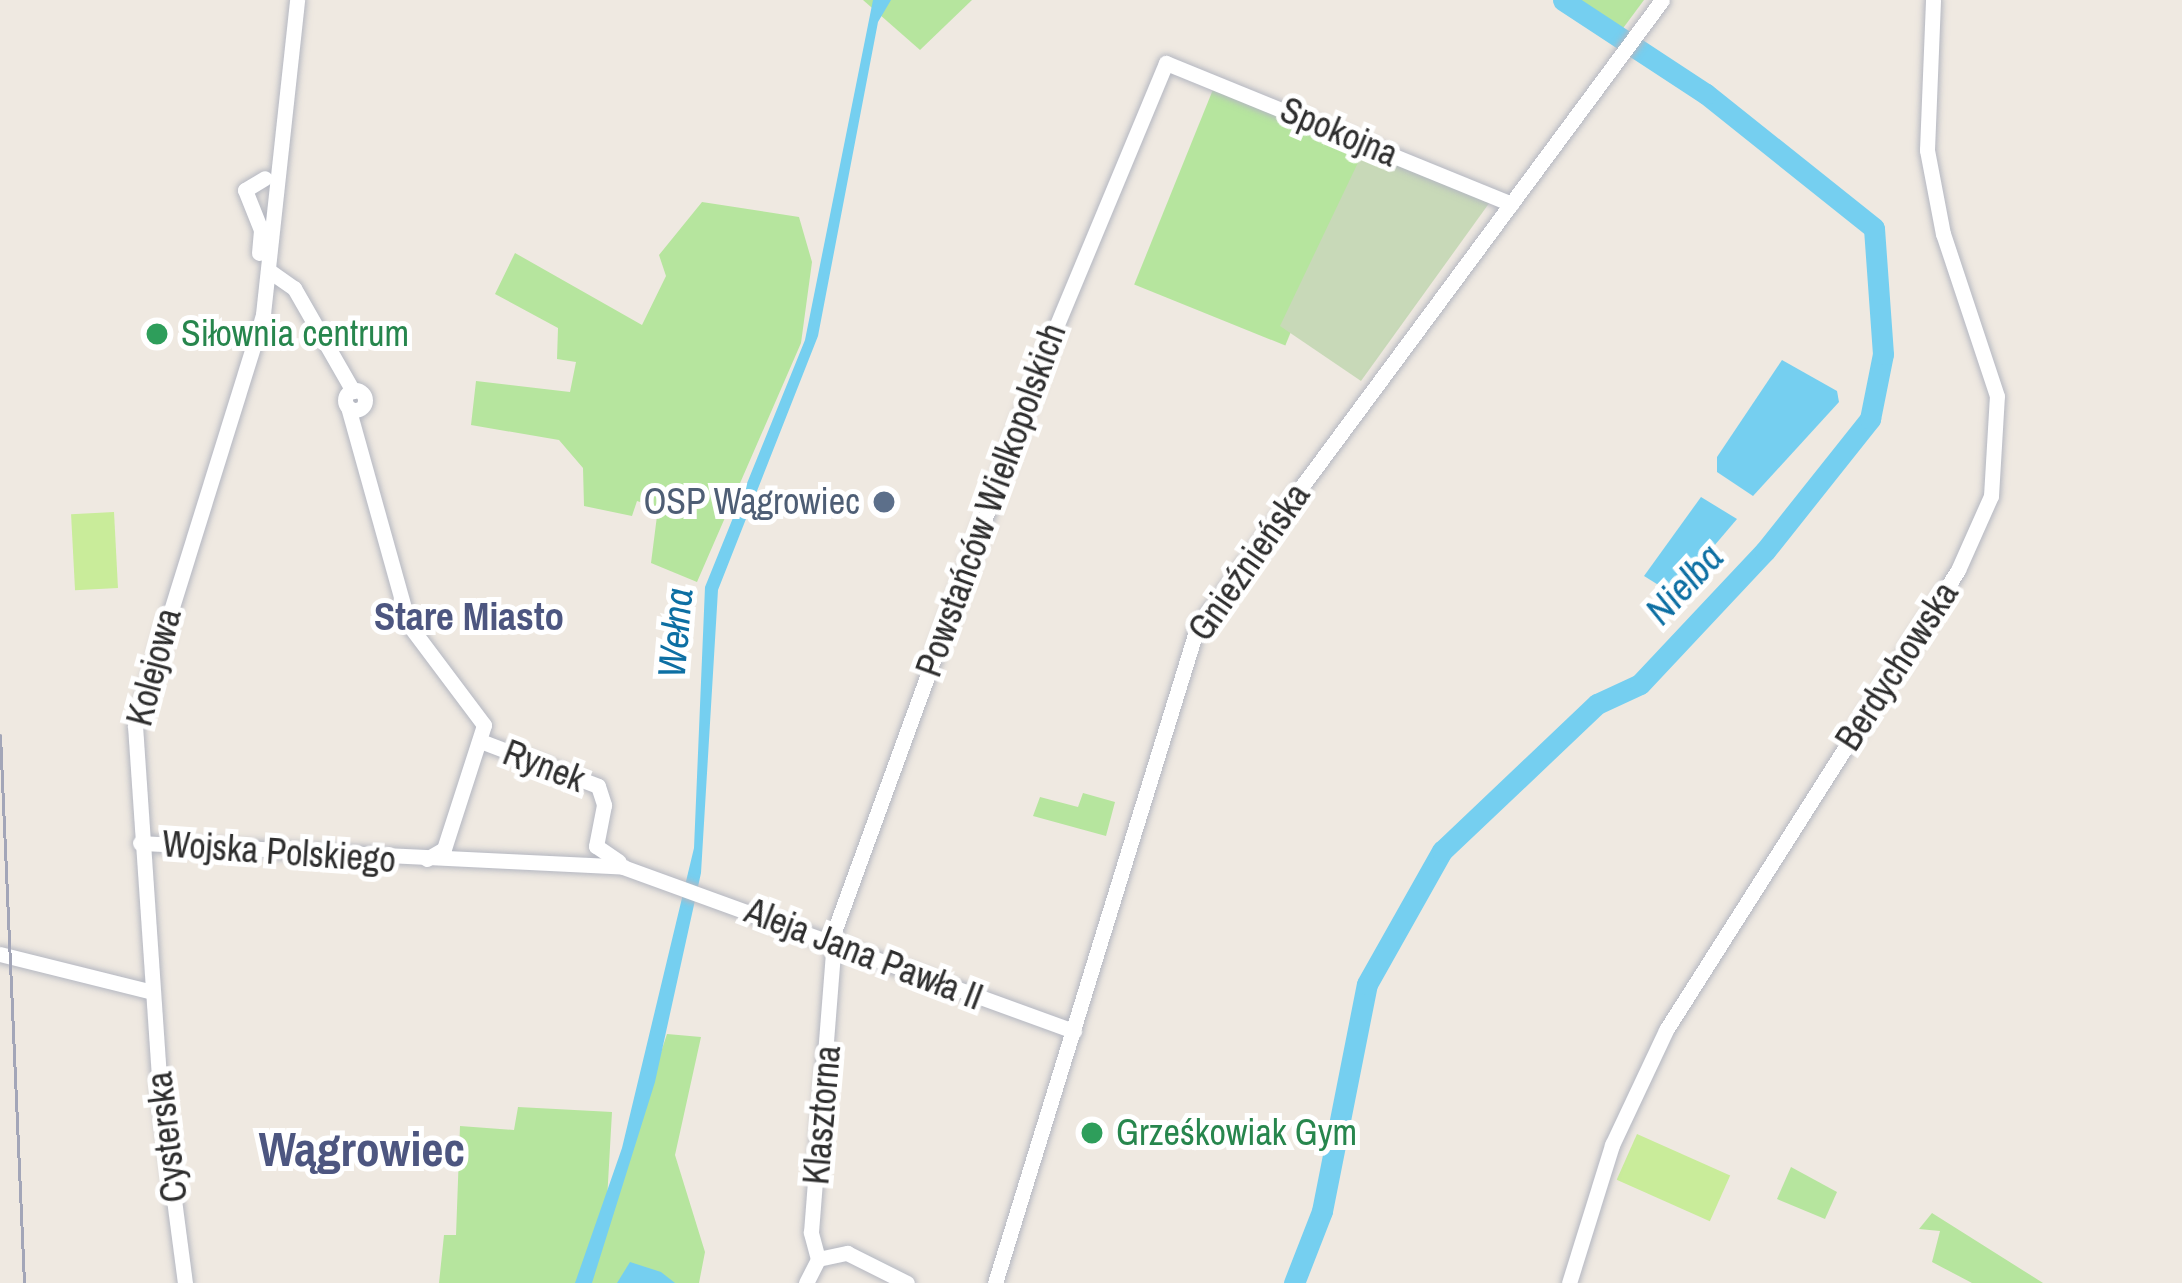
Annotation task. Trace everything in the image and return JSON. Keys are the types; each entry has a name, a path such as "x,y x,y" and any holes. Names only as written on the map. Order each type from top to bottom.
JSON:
{"street":[{"path":"272,190 245,190 254,210 272,190 297,0"},
{"name":"Gnieźnieńska","path":"995,1283 1197,628 1662,0"},
{"name":"Berdychowska","path":"1569,1283 1612,1145 1655,1050 1958,570 1991,496 1996,396 1943,234 1928,163 1924,79 1933,0"},
{"name":"Spokojna","path":"1166,63 1511,204"},
{"name":"Powstańców Wielkopolskich","path":"836,943 935,648 1071,285 1166,63"},
{"name":"Kolejowa","path":"260,290 268,270 272,190"},
{"name":"Kolejowa","path":"152,992 136,713 250,354 260,290 261,230 254,210"},
{"path":"268,270 294,288 352,401 411,630 481,718 483,742"},
{"path":"260,290 302,307"},
{"name":"Rynek","path":"418,862 444,849 483,742 598,786 598,851 663,877"},
{"name":"Wojska Polskiego","path":"140,843 418,862"},
{"path":"418,862 590,863 663,877"},
{"name":"Aleja Jana Pawła II","path":"663,877 1074,1031"},
{"name":"Klasztorna","path":"818,1259 811,1232 836,943"},
{"path":"0,954 152,992"},
{"name":"Cysterska","path":"152,992 185,1283"},
{"path":"806,1283 818,1259 847,1253 907,1283"}],"green space":[{"path":"863,0 972,0 920,50"},
{"path":"1573,0 1644,0 1621,31"},
{"path":"1214,87 1365,148 1285,346 1134,284"},
{"path":"1365,148 1490,202 1361,381 1280,326"},
{"path":"702,202 799,217 812,262 801,343 697,582 651,563 658,508 637,501 632,516 584,506 583,468 559,440 471,425 476,381 570,392 576,362 557,359 558,328 495,294 515,253 642,325 666,276 659,255"},
{"path":"114,512 118,588 75,590 71,514"},
{"path":"1083,793 1115,802 1106,836 1033,816 1040,797 1078,807"},
{"path":"667,1034 701,1037 675,1155 705,1252 699,1283 439,1283 444,1235 456,1235 460,1126 514,1130 518,1107 612,1112 606,1218"},
{"path":"1637,1134 1730,1175 1710,1221 1617,1180"},
{"path":"1791,1167 1837,1192 1825,1219 1777,1199"},
{"path":"1932,1213 2043,1283 1972,1283 1932,1262 1940,1231 1919,1229"}],"water":[{"path":"873,0 891,0 878,22 818,336 718,590 701,873 655,1082 592,1283 575,1283 622,1148 694,848 705,587 805,340"},
{"path":"1558,0 1573,0 1621,31 1613,42"},
{"path":"1782,360 1837,391 1839,402 1753,496 1717,472 1717,457"},
{"path":"1701,497 1737,519 1673,594 1644,576"},
{"path":"630,1262 661,1272 675,1283 617,1283"}],"waterway":[{"name":"Nielba","path":"1294,1283 1322,1211 1367,984 1442,851 1597,704 1640,684 1765,551 1870,419 1883,354 1874,228 1706,94 1563,0"}],"railway":[{"path":"0,735 24,1283"}],"place":[{"name":"Siłownia centrum","path":"157,334"},
{"name":"OSP Wągrowiec","path":"884,502"},
{"name":"Grześkowiak Gym","path":"1092,1133"}],"district":[{"name":"Stare Miasto","path":"469,616"},
{"name":"Wągrowiec","path":"362,1149"}],"water label":[{"name":"Wełna","path":"675,633"}]}
